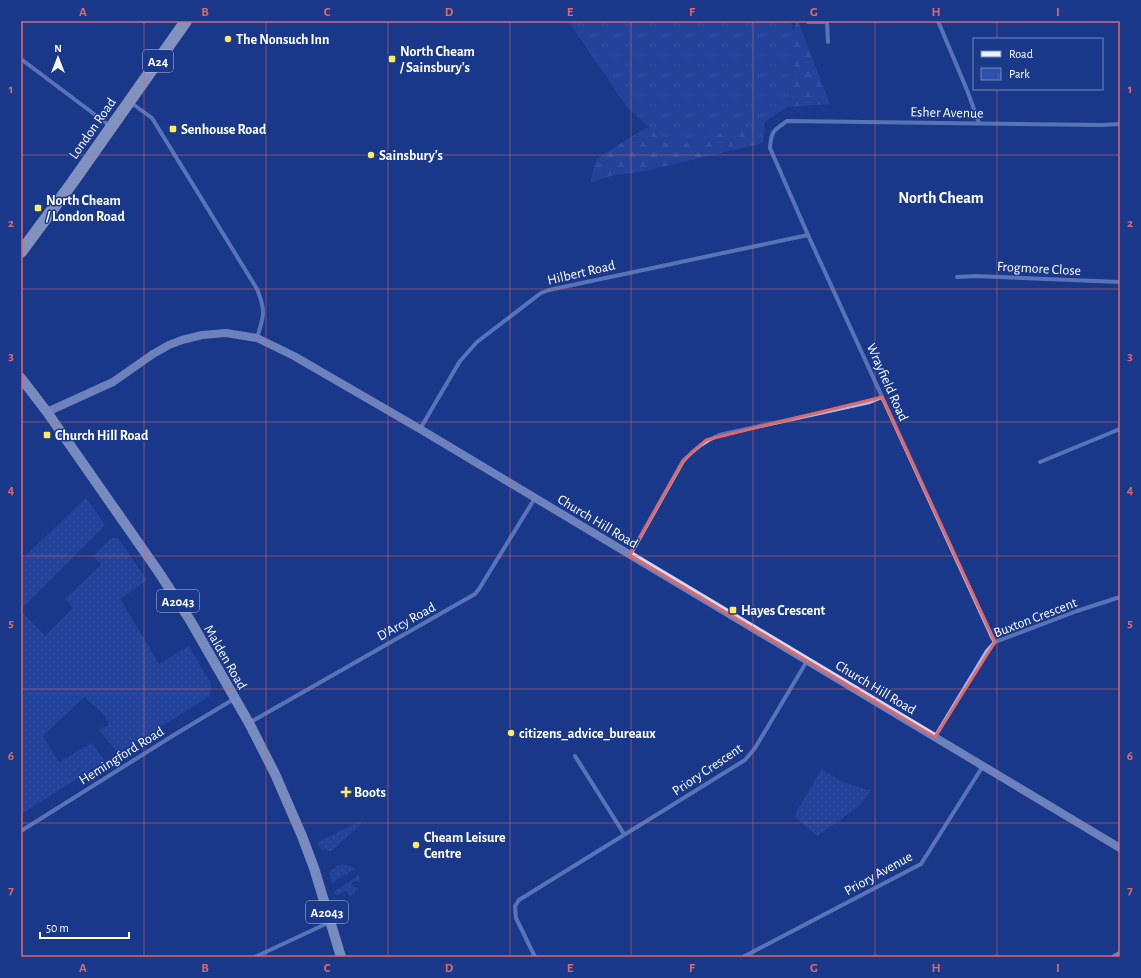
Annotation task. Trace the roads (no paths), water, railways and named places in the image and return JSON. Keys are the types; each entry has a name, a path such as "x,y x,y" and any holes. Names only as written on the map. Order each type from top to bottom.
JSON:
{"highway":[{"name":"London Road","path":"21,252 130,102 186,21"}],"main road":[{"name":"Malden Road","path":"21,378 47,412 158,571 190,620 249,723 275,774 300,830 314,868 341,957"}],"street":[{"path":"938,21 979,123"},
{"path":"808,22 827,22 828,42"},
{"path":"21,59 111,127"},
{"path":"130,102 152,118 257,289 263,303 264,316 257,338"},
{"name":"Esher Avenue","path":"775,129 787,121 1120,124"},
{"name":"Wrayfield Road","path":"775,129 771,138 770,148 808,235 995,642"},
{"name":"Hilbert Road","path":"420,429 467,352 477,342 541,293 549,290 808,235"},
{"name":"Frogmore Close","path":"957,277 976,276 1120,282"},
{"name":"Church Hill Road","path":"47,412 113,382 153,354 182,340 202,335 226,333 257,338 294,356 420,429 984,765 1120,848"},
{"path":"630,555 683,461 693,450 706,440 719,435 870,402 882,396"},
{"path":"1040,462 1120,429"},
{"name":"D'Arcy Road","path":"249,723 475,594 479,590 535,498"},
{"name":"Buxton Crescent","path":"935,737 987,651 995,642 1120,597"},
{"name":"Priory Crescent","path":"535,957 516,918 515,906 519,900 744,760 755,748 807,660"},
{"name":"Hemingford Road","path":"21,831 234,699"},
{"path":"575,756 624,834"},
{"name":"Priory Avenue","path":"743,957 920,864 984,765"},
{"path":"255,957 330,922"},
{"path":"1116,957 1120,955"}],"place":[{"name":"The Nonsuch Inn","path":"228,39"},
{"name":"North Cheam / Sainsbury's","path":"392,59"},
{"name":"Senhouse Road","path":"173,129"},
{"name":"Sainsbury's","path":"371,155"},
{"name":"North Cheam / London Road","path":"38,208"},
{"name":"Church Hill Road","path":"47,435"},
{"name":"Hayes Crescent","path":"733,610"},
{"name":"citizens_advice_bureaux","path":"511,733"},
{"name":"Boots","path":"346,792"},
{"name":"Cheam Leisure Centre","path":"416,845"}],"district":[{"name":"North Cheam","path":"941,197"}]}
